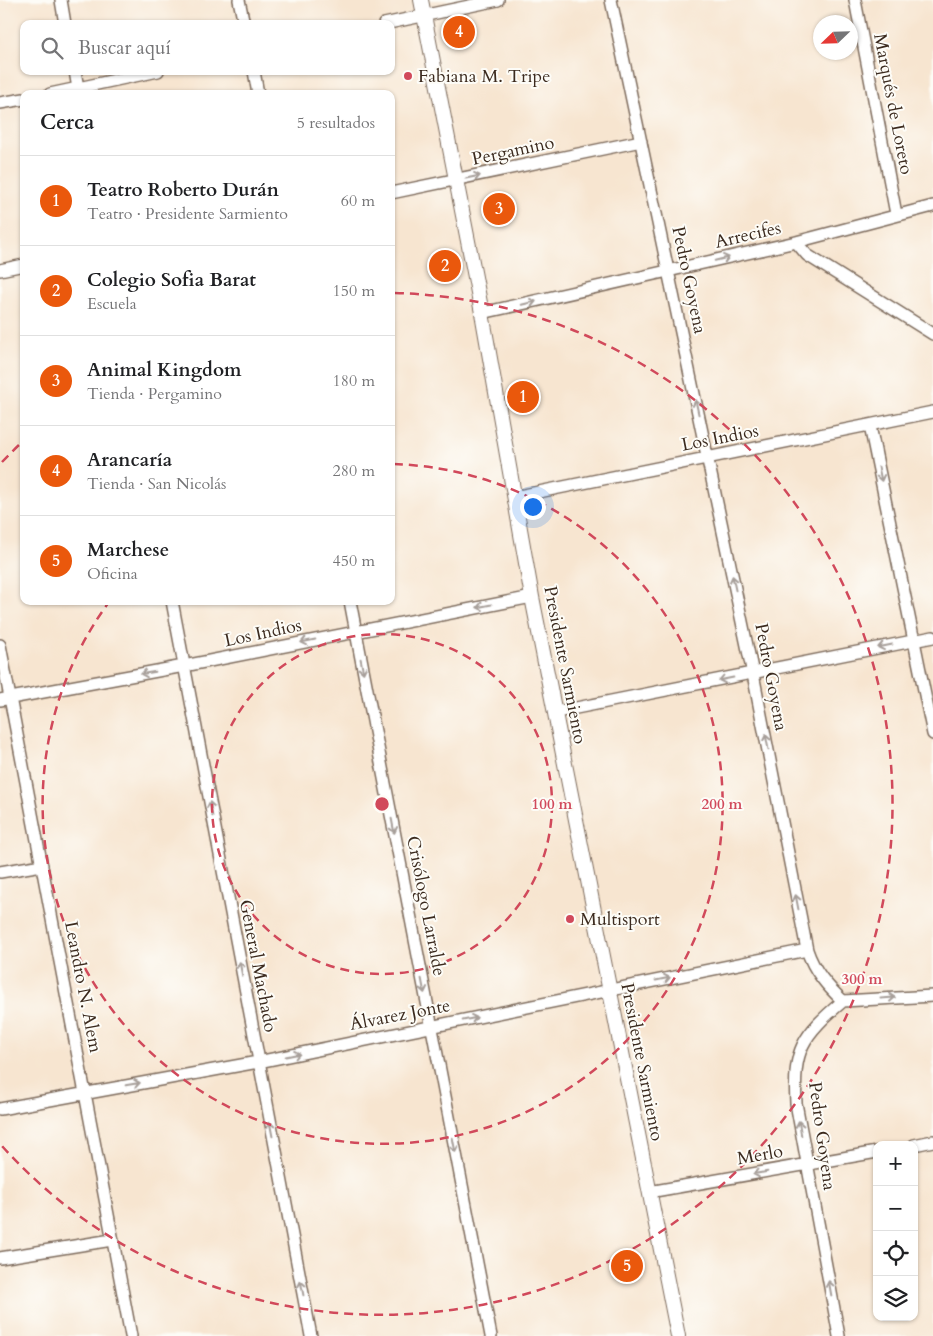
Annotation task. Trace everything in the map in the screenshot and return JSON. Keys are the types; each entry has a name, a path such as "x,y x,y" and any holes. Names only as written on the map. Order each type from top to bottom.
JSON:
{"main road":[{"name":"Presidente Sarmiento","path":"421,0 482,313 532,597 678,1336"}],"street":[{"path":"60,0 64,20"},
{"path":"239,0 243,20"},
{"path":"395,22 498,0"},
{"name":"Pedro Goyena","path":"611,0 753,674 807,950 811,962 822,980 843,1002 808,1034 796,1060 796,1103 838,1336"},
{"name":"Marqués de Loreto","path":"854,0 896,214"},
{"path":"76,75 78,90"},
{"path":"82,90 142,75"},
{"path":"255,75 257,90"},
{"path":"0,103 20,100"},
{"name":"Pergamino","path":"395,192 641,141"},
{"name":"Arrecifes","path":"482,313 796,242 896,214 933,206"},
{"path":"796,242 807,255 933,334"},
{"path":"0,270 20,266"},
{"name":"Los Indios","path":"514,497 933,412"},
{"path":"870,426 933,734"},
{"name":"Los Indios","path":"5,699 184,666 532,597"},
{"name":"General Machado","path":"173,605 311,1336"},
{"name":"Crisólogo Larralde","path":"351,605 491,1336"},
{"path":"556,712 933,637"},
{"name":"Leandro N. Alem","path":"0,645 5,699 42,865 131,1336"},
{"path":"0,872 42,865"},
{"name":"Álvarez Jonte","path":"0,1110 258,1062 807,950"},
{"path":"843,1002 933,996"},
{"path":"918,1144 933,1141"},
{"name":"Merlo","path":"649,1192 873,1153"},
{"path":"0,1258 112,1240"}],"place":[{"name":"Arancaría","path":"459,32"},
{"name":"Fabiana M. Tripe","path":"408,76"},
{"name":"Animal Kingdom","path":"499,209"},
{"name":"Colegio Sofia Barat","path":"445,266"},
{"name":"Teatro Roberto Durán","path":"523,397"},
{"name":"Multisport","path":"570,919"},
{"name":"Marchese","path":"627,1266"}]}
